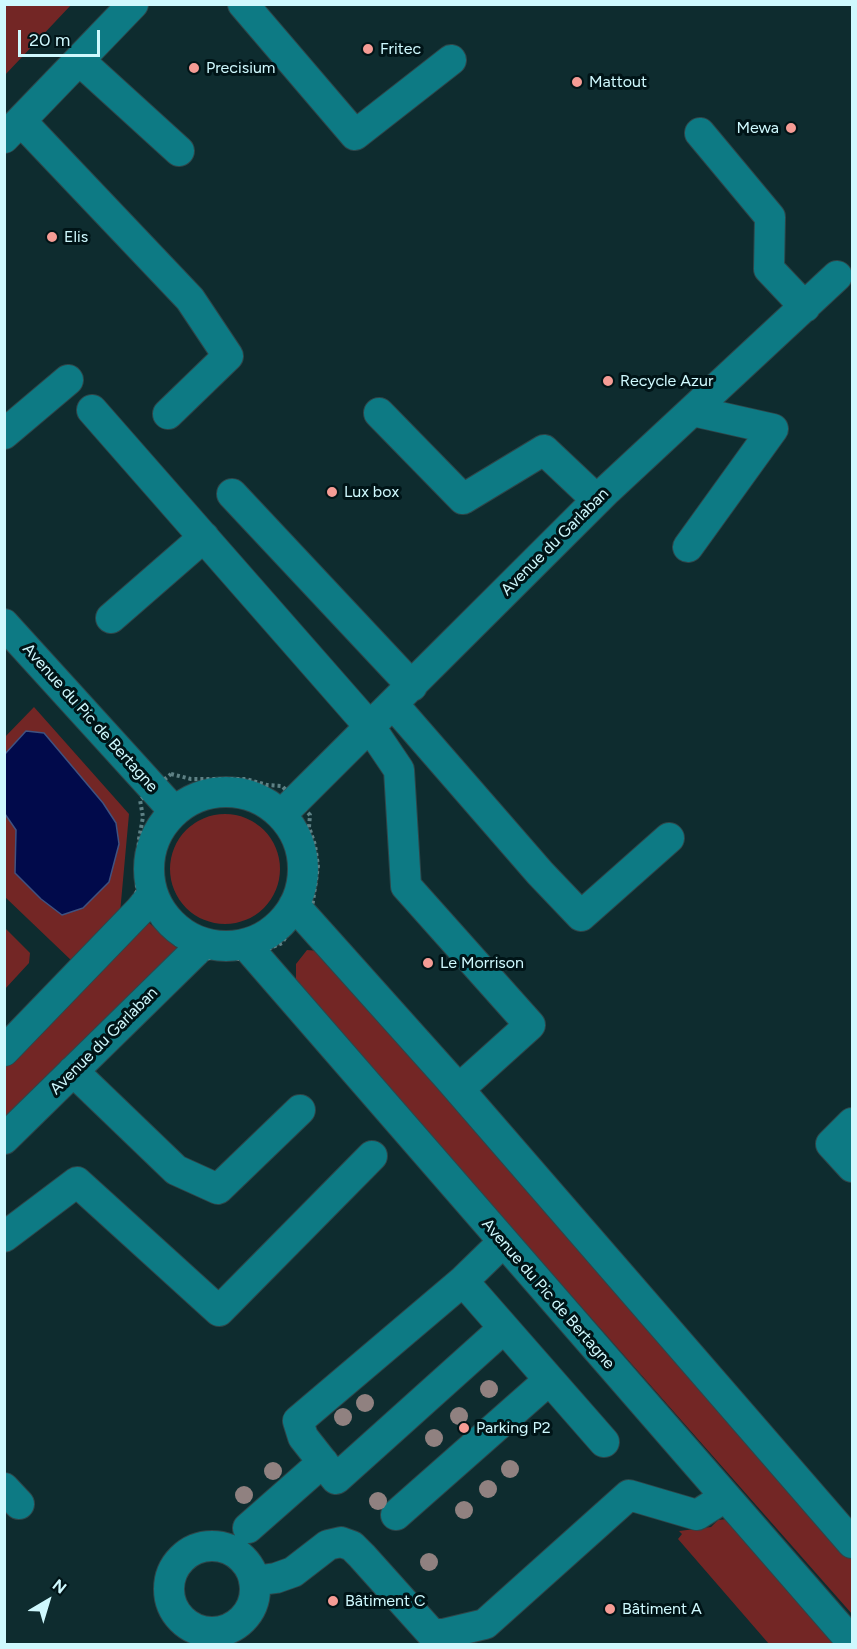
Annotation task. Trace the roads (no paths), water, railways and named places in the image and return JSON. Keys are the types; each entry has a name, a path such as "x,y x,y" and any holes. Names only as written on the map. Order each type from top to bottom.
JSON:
{"street":[{"path":"133,4 13,129 190,300 228,356 168,414"},
{"path":"243,4 355,135 451,60"},
{"path":"79,60 179,151"},
{"path":"700,133 770,217 769,269 805,307"},
{"name":"Avenue du Garlaban","path":"288,808 597,500 837,276"},
{"path":"4,434 68,380"},
{"path":"92,410 370,727 399,771 406,886 530,1025 459,1089"},
{"path":"688,547 773,429 693,411"},
{"path":"380,413 463,499 544,450 597,500"},
{"path":"232,494 402,695 540,873 581,916 669,838"},
{"path":"111,618 204,537"},
{"name":"Avenue du Pic de Bertagne","path":"4,624 174,812"},
{"path":"4,1051 146,902 151,849 160,829 174,812 190,801 208,794 228,792 248,795 265,803 288,808 303,868 298,911 459,1089 852,1543"},
{"path":"146,902 161,910 172,925 187,936 197,950 224,946 250,950 281,922 298,911"},
{"name":"Avenue du Garlaban","path":"4,1139 197,950"},
{"name":"Avenue du Pic de Bertagne","path":"250,950 852,1642"},
{"path":"73,1071 176,1170 219,1189 300,1110"},
{"path":"852,1123 831,1144 852,1167"},
{"path":"4,1237 77,1182 219,1311 372,1156"},
{"path":"503,1242 463,1281 298,1421 303,1437 336,1479 504,1328"},
{"path":"463,1281 604,1442"},
{"path":"396,1515 549,1380"},
{"path":"248,1528 323,1462"},
{"path":"254,1581 276,1578 293,1572 328,1545 341,1542 352,1546 362,1556 432,1634 443,1634 485,1624 629,1495 697,1515 725,1497"},
{"path":"204,1546 219,1546 233,1551 245,1560 254,1581 255,1599 249,1612 240,1623 218,1639 187,1625 177,1615 170,1602 171,1573 179,1561 191,1551 204,1546"}],"place":[{"name":"Fritec","path":"368,49"},
{"name":"Precisium","path":"194,68"},
{"name":"Mattout","path":"577,82"},
{"name":"Mewa","path":"791,128"},
{"name":"Elis","path":"52,237"},
{"name":"Recycle Azur","path":"608,381"},
{"name":"Lux box","path":"332,492"},
{"name":"Le Morrison","path":"428,963"},
{"name":"Parking P2","path":"464,1428"},
{"name":"Bâtiment C","path":"333,1601"},
{"name":"Bâtiment A","path":"610,1609"}]}
